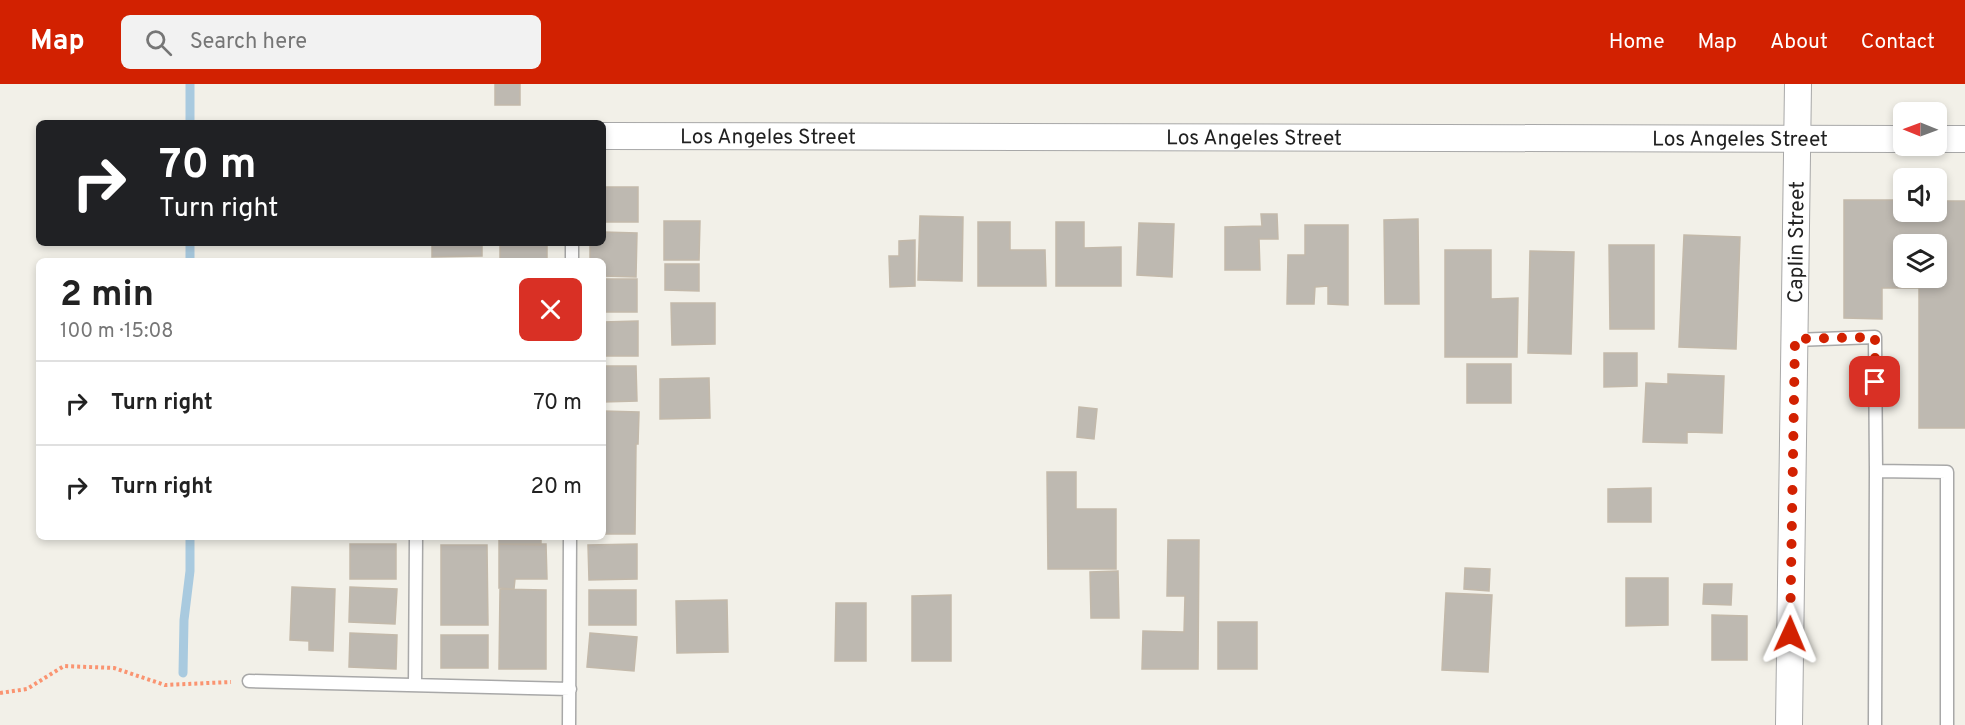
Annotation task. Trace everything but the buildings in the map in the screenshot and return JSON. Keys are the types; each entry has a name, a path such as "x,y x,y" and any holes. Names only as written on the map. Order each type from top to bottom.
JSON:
{"street":[{"name":"Caplin Street","path":"1789,725 1798,84"},
{"name":"Los Angeles Street","path":"606,136 1893,139"},
{"path":"1947,139 1965,139"}],"lane":[{"path":"1795,339 1875,337 1875,725"},
{"path":"1876,471 1947,472 1947,725"},
{"path":"415,685 416,540"},
{"path":"569,725 570,540"},
{"path":"249,681 570,689"}],"path":[{"path":"0,693 27,689 64,666 114,668 165,685 249,681"}],"waterway":[{"path":"190,84 190,120"},
{"path":"190,246 190,258"},
{"path":"183,673 190,540"}],"route":[{"path":"1790,634 1795,339 1875,337 1875,382"}]}
